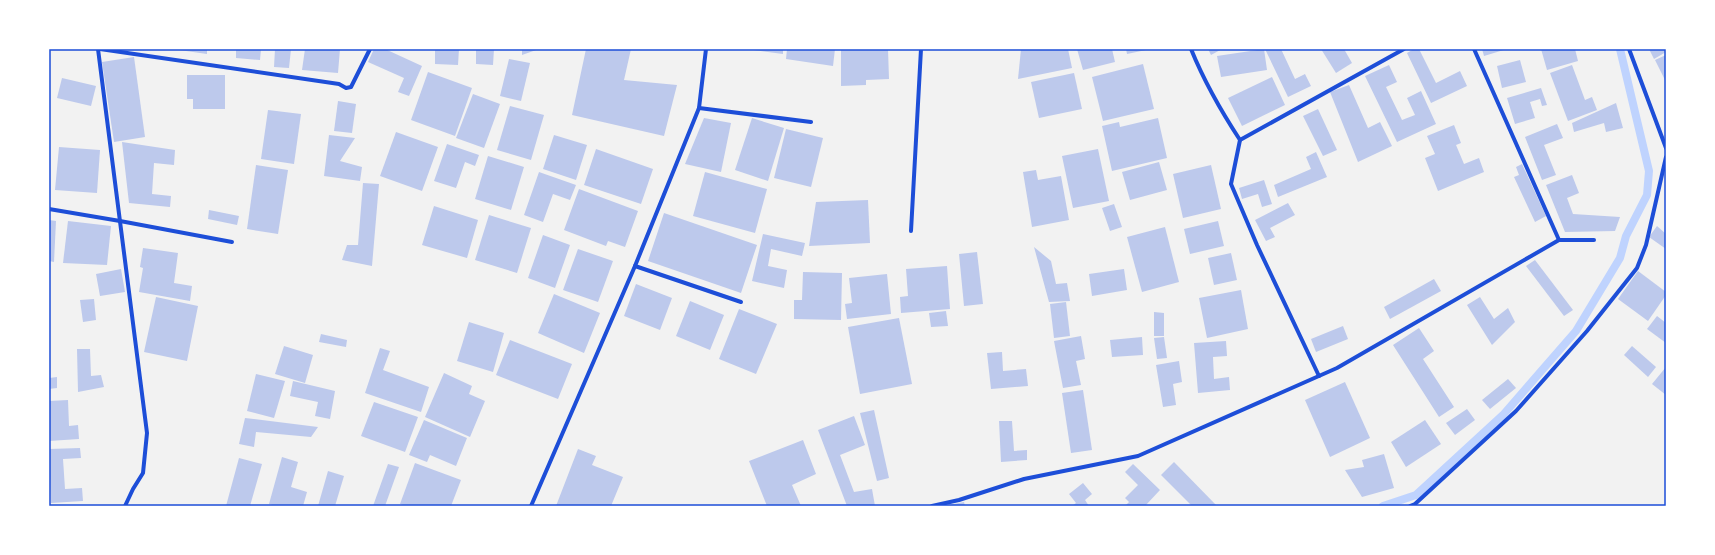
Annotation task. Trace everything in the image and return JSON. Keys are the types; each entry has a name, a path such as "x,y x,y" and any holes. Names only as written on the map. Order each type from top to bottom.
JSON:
{"street":[{"path":"125,506 143,473 146,433 99,49 338,84 346,88 351,87 370,49"},
{"path":"531,506 635,266 699,108 706,49"},
{"path":"911,231 921,49"},
{"path":"1191,49 1224,116 1240,140 1231,184 1257,245 1319,376"},
{"path":"1240,140 1404,49"},
{"path":"1474,49 1559,240"},
{"path":"1629,49 1666,148"},
{"path":"699,108 811,122"},
{"path":"1410,506 1415,504 1516,411 1587,331 1637,268 1646,245 1666,157"},
{"path":"49,210 120,221 232,242"},
{"path":"932,506 959,500 1024,479 1138,456 1336,368 1559,240 1594,240"},
{"path":"635,266 741,302"}],"building":[{"path":"172,49 207,49 207,54"},
{"path":"236,49 261,49 260,60 236,58"},
{"path":"275,49 291,49 289,68 274,67"},
{"path":"305,49 340,49 338,73 302,70"},
{"path":"374,49 385,49 422,66 409,96 398,92 404,78 368,62"},
{"path":"435,49 459,49 458,65 435,64"},
{"path":"476,49 494,49 493,65 476,64"},
{"path":"522,49 539,49 522,55"},
{"path":"586,49 631,49 624,80 677,85 664,136 572,115"},
{"path":"746,49 783,49 783,54"},
{"path":"787,49 835,49 833,66 786,59"},
{"path":"841,49 888,49 889,79 866,80 866,85 841,86"},
{"path":"1021,49 1068,49 1072,68 1018,79"},
{"path":"1077,49 1112,49 1115,62 1083,70"},
{"path":"1126,49 1146,49 1146,50 1127,54"},
{"path":"1208,49 1222,49 1211,55"},
{"path":"1264,49 1267,70 1221,77 1217,56"},
{"path":"1265,49 1281,49 1295,79 1305,74 1311,86 1288,97"},
{"path":"1321,49 1344,49 1352,63 1336,73"},
{"path":"1414,49 1419,49 1436,83 1460,71 1467,86 1431,103 1407,53"},
{"path":"1482,49 1507,49 1484,56"},
{"path":"1541,49 1575,49 1578,61 1547,70"},
{"path":"1649,49 1666,49 1666,52 1654,59"},
{"path":"1666,55 1666,82 1655,60"},
{"path":"134,57 145,137 114,142 102,62"},
{"path":"509,59 530,63 521,101 500,96"},
{"path":"1520,60 1526,82 1502,88 1497,66"},
{"path":"1143,64 1154,109 1103,121 1092,77"},
{"path":"1389,65 1397,82 1386,87 1402,120 1415,115 1407,98 1421,91 1436,124 1397,142 1365,76"},
{"path":"1572,65 1585,100 1592,97 1597,110 1568,121 1550,73"},
{"path":"428,72 472,88 455,136 411,120"},
{"path":"1074,73 1082,109 1039,118 1031,82"},
{"path":"187,75 225,75 225,109 193,109 193,99 187,99"},
{"path":"1272,77 1285,105 1242,126 1228,98"},
{"path":"62,78 96,86 91,106 57,98"},
{"path":"1349,85 1368,128 1380,122 1392,146 1358,162 1330,92"},
{"path":"1541,88 1547,105 1542,106 1540,99 1530,102 1535,118 1515,124 1507,98"},
{"path":"473,94 500,104 484,148 456,138"},
{"path":"338,101 356,104 352,133 334,131"},
{"path":"1616,103 1623,128 1606,132 1604,123 1574,132 1572,123"},
{"path":"510,106 544,115 531,160 497,150"},
{"path":"1318,109 1337,150 1323,156 1303,116"},
{"path":"268,110 301,114 294,164 261,159"},
{"path":"704,118 731,123 721,172 685,164"},
{"path":"752,118 784,128 768,181 735,170"},
{"path":"1158,118 1167,158 1112,171 1102,126 1119,122 1120,127"},
{"path":"1557,124 1563,138 1544,145 1556,175 1542,180 1525,137"},
{"path":"1454,125 1461,143 1456,145 1464,164 1479,158 1484,172 1438,191 1425,158 1435,154 1427,136"},
{"path":"786,129 823,138 811,187 774,178"},
{"path":"396,132 438,147 422,191 380,176"},
{"path":"329,135 355,138 340,161 362,167 360,181 324,176"},
{"path":"554,135 587,145 576,180 543,169"},
{"path":"122,142 175,150 174,165 154,163 152,194 171,196 170,207 129,203"},
{"path":"447,144 479,155 475,166 465,162 456,188 434,181"},
{"path":"59,147 100,150 97,193 55,190"},
{"path":"596,149 653,169 641,204 584,185"},
{"path":"1098,149 1109,201 1073,208 1062,156"},
{"path":"1316,152 1327,177 1278,197 1274,185 1311,169 1306,157"},
{"path":"488,156 524,167 511,210 475,199"},
{"path":"1159,162 1167,190 1130,200 1122,172"},
{"path":"1522,164 1546,216 1535,222 1514,177 1519,175 1516,167"},
{"path":"256,165 288,170 278,234 247,229"},
{"path":"1211,165 1221,209 1183,218 1173,174"},
{"path":"1036,170 1038,180 1061,176 1069,220 1032,227 1023,172"},
{"path":"539,172 576,185 570,200 553,194 543,222 524,215"},
{"path":"705,172 767,189 755,233 693,216"},
{"path":"1572,175 1579,193 1567,198 1573,214 1620,217 1615,231 1565,232 1546,185"},
{"path":"1264,180 1272,204 1262,207 1258,194 1242,199 1239,188"},
{"path":"363,183 379,184 372,266 342,260 347,245 358,245"},
{"path":"579,189 638,211 625,247 608,241 606,246 564,230"},
{"path":"868,200 870,243 809,246 816,202"},
{"path":"1288,203 1295,215 1270,228 1275,237 1266,241 1255,220"},
{"path":"1114,204 1122,227 1110,231 1102,208"},
{"path":"434,206 478,220 467,258 422,245"},
{"path":"209,210 239,216 237,225 208,219"},
{"path":"664,213 757,245 741,293 648,261"},
{"path":"489,215 531,228 517,273 475,260"},
{"path":"49,220 56,221 54,262 49,261"},
{"path":"68,221 111,226 107,265 63,263"},
{"path":"1218,221 1224,246 1190,254 1184,229"},
{"path":"1657,226 1666,234 1666,249 1649,237"},
{"path":"1165,227 1179,282 1142,292 1127,237"},
{"path":"763,234 805,243 802,256 771,249 768,266 787,270 784,288 752,281"},
{"path":"543,235 570,245 555,288 528,278"},
{"path":"1034,247 1051,261 1056,284 1067,283 1070,301 1049,302"},
{"path":"143,248 178,253 174,283 192,286 190,301 139,292 143,268 140,267"},
{"path":"578,249 613,261 598,302 563,290"},
{"path":"977,252 983,304 964,306 959,254"},
{"path":"1231,253 1237,280 1214,285 1208,258"},
{"path":"1535,260 1573,310 1564,316 1526,266"},
{"path":"947,266 950,309 901,313 900,297 908,296 906,269"},
{"path":"121,269 125,292 100,296 96,274"},
{"path":"1124,269 1127,290 1092,296 1089,274"},
{"path":"1638,271 1666,292 1666,295 1648,321 1618,299"},
{"path":"803,272 842,273 841,320 794,319 794,300 802,300"},
{"path":"887,274 891,314 847,319 845,304 852,303 849,278"},
{"path":"1434,279 1441,291 1390,319 1384,307"},
{"path":"636,284 672,298 660,330 624,316"},
{"path":"1241,290 1248,329 1207,338 1199,298"},
{"path":"554,294 600,313 584,353 538,333"},
{"path":"156,297 198,306 187,361 144,352"},
{"path":"1480,297 1494,319 1508,308 1515,322 1492,345 1467,305"},
{"path":"94,299 96,320 83,322 80,300"},
{"path":"690,301 724,315 710,350 676,336"},
{"path":"1066,302 1070,336 1054,338 1050,304"},
{"path":"739,309 777,324 756,374 719,359"},
{"path":"946,311 948,326 931,327 929,313"},
{"path":"1154,312 1164,313 1164,336 1154,336"},
{"path":"1657,316 1666,323 1666,343 1647,329"},
{"path":"899,318 912,384 860,394 848,327"},
{"path":"469,322 504,333 493,372 457,361"},
{"path":"1343,326 1348,339 1316,352 1311,339"},
{"path":"1419,328 1434,351 1423,359 1454,407 1439,417 1393,345"},
{"path":"321,334 347,340 346,347 319,342"},
{"path":"1081,336 1085,359 1076,361 1081,385 1063,388 1054,341"},
{"path":"1142,337 1143,355 1112,357 1110,340"},
{"path":"1164,337 1167,358 1157,359 1154,338"},
{"path":"510,340 572,364 558,399 496,375"},
{"path":"1226,341 1227,356 1213,357 1214,379 1229,377 1230,390 1198,393 1194,343"},
{"path":"284,346 313,355 305,383 275,374"},
{"path":"1632,346 1656,367 1648,377 1624,355"},
{"path":"380,348 390,351 383,370 429,387 421,412 365,393"},
{"path":"77,349 90,349 91,376 101,375 104,387 78,392"},
{"path":"1002,352 1003,371 1026,369 1028,386 991,389 987,353"},
{"path":"1179,361 1182,382 1173,384 1176,405 1163,407 1156,365"},
{"path":"1666,367 1666,395 1652,384"},
{"path":"444,373 472,386 469,394 485,401 470,437 425,417"},
{"path":"256,374 285,381 274,418 247,411"},
{"path":"57,377 57,388 49,389 49,378"},
{"path":"1508,379 1516,388 1490,409 1482,400"},
{"path":"293,381 335,391 330,419 315,416 318,402 290,396"},
{"path":"1345,382 1370,438 1330,457 1305,400"},
{"path":"1083,390 1092,450 1071,453 1062,393"},
{"path":"68,400 69,426 78,425 79,439 49,441 49,401"},
{"path":"374,402 418,417 405,452 361,436"},
{"path":"1467,409 1475,420 1455,435 1446,423"},
{"path":"874,410 889,478 877,481 860,413"},
{"path":"854,416 865,445 840,455 854,492 872,489 875,506 847,506 818,430"},
{"path":"245,418 318,427 311,437 256,432 254,447 239,444"},
{"path":"424,420 467,438 456,466 430,455 427,462 409,455"},
{"path":"1425,420 1441,444 1406,467 1391,442"},
{"path":"999,421 1012,421 1014,451 1027,450 1027,460 1001,462"},
{"path":"803,440 816,474 792,485 801,506 767,506 749,461"},
{"path":"80,448 81,458 63,459 65,489 82,488 83,501 51,503 49,449"},
{"path":"578,449 596,456 592,465 623,477 611,506 556,506"},
{"path":"1384,454 1394,488 1362,497 1345,470 1364,467 1362,460"},
{"path":"282,457 298,462 291,487 307,492 303,506 276,506 269,504"},
{"path":"239,458 262,464 250,506 226,506"},
{"path":"1174,462 1217,506 1192,506 1161,475"},
{"path":"415,463 461,480 451,506 406,506 400,504"},
{"path":"388,464 399,467 385,506 373,506"},
{"path":"1133,464 1160,490 1145,506 1125,506 1129,502 1125,498 1138,485 1125,472"},
{"path":"328,471 344,476 335,506 318,506"},
{"path":"1083,483 1092,494 1085,500 1089,506 1072,506 1076,503 1069,494"},
{"path":"964,502 965,506 948,506 948,505"}],"waterway":[{"path":"1383,506 1416,495 1503,415 1576,331 1620,258 1626,236 1647,195 1649,171 1620,49"}]}
